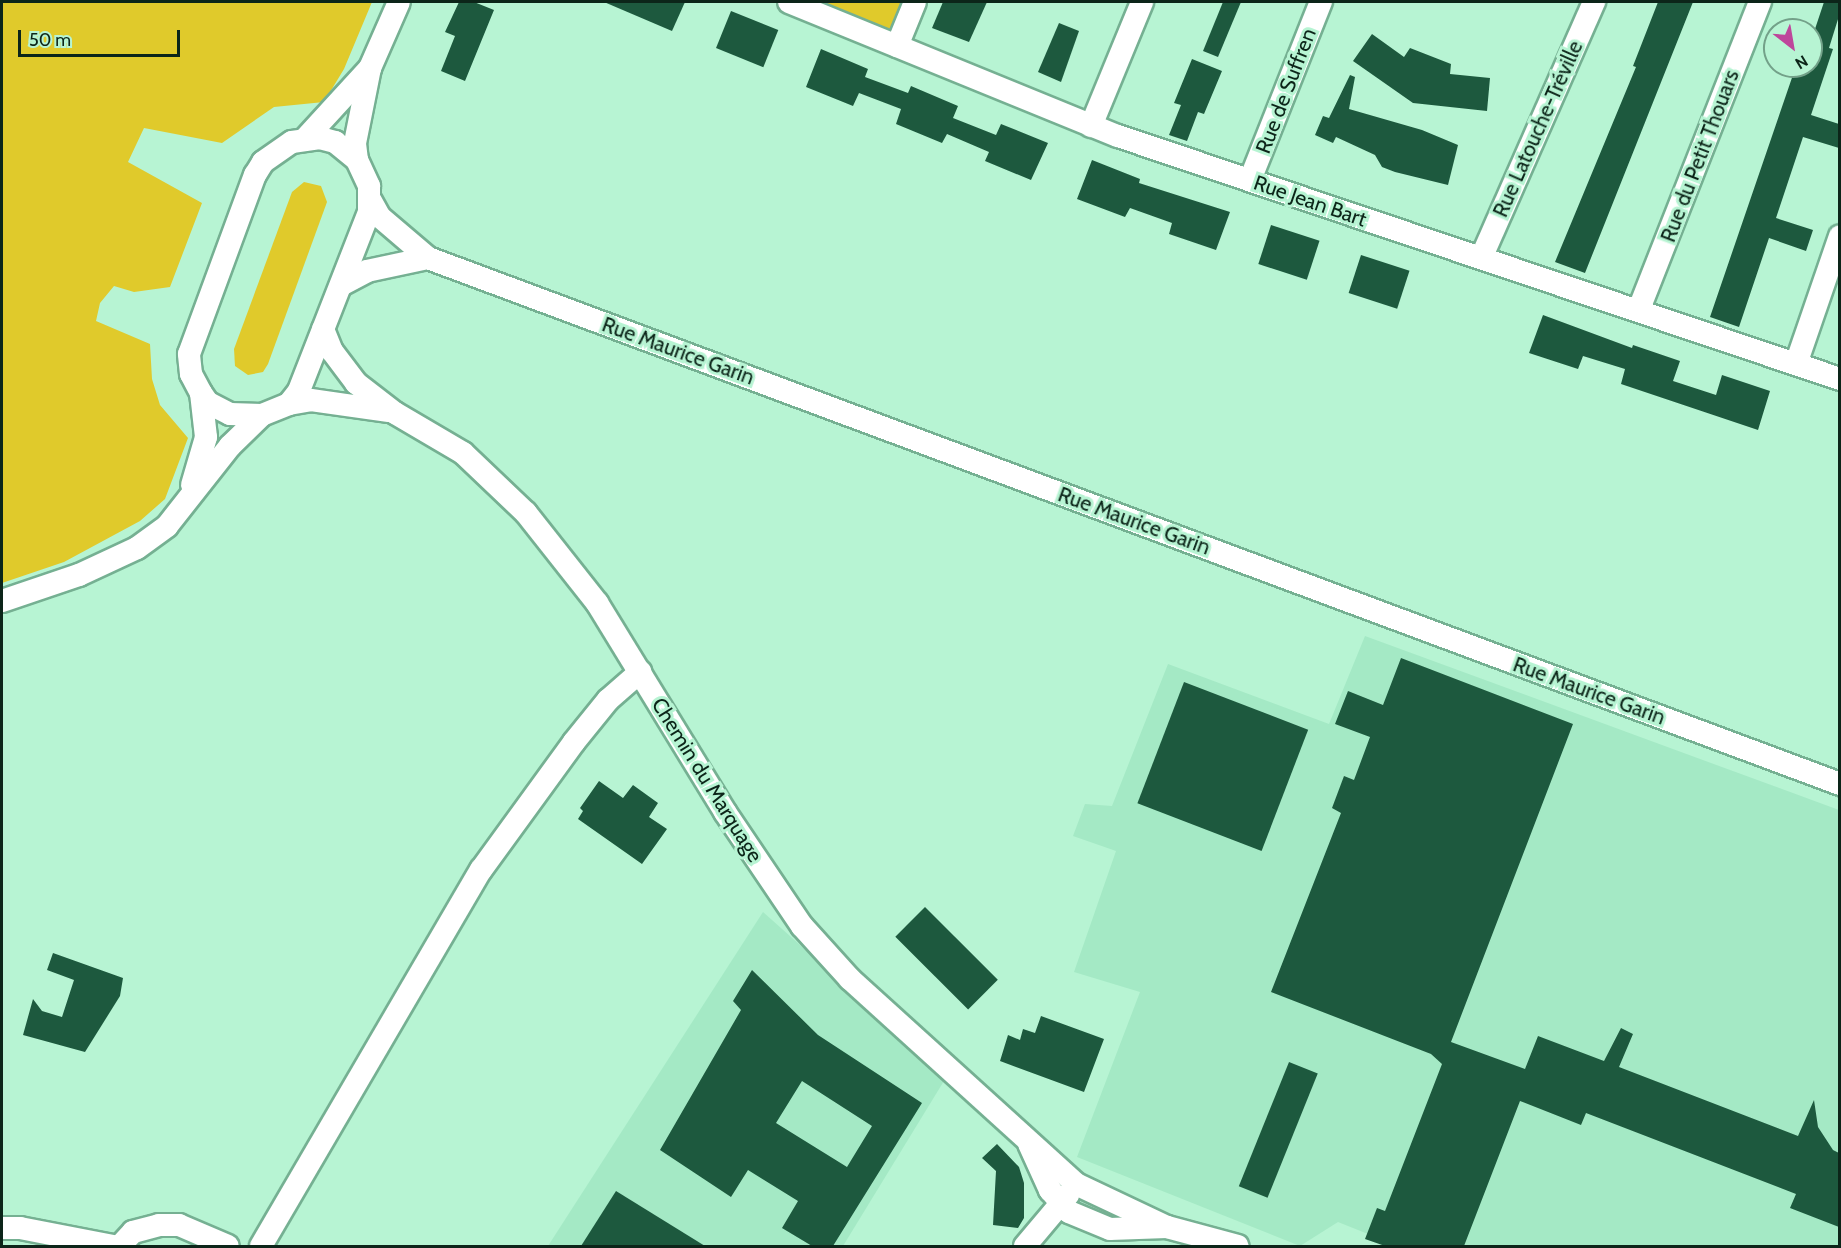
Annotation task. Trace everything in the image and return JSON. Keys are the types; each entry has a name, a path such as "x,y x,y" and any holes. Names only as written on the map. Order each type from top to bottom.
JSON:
{"street":[{"path":"357,160 355,143 370,68 399,2"},
{"path":"897,46 915,2"},
{"path":"1091,126 1142,2"},
{"name":"Rue de Suffren","path":"1250,180 1321,2"},
{"name":"Rue Latouche-Tréville","path":"1482,256 1594,2"},
{"name":"Rue du Petit Thouars","path":"1639,309 1760,2"},
{"name":"Rue Jean Bart","path":"797,3 1091,126 1639,309 1839,379"},
{"path":"262,415 230,414 208,403 191,374 189,354 255,174 275,152 304,140 370,68"},
{"path":"304,140 335,142 357,160"},
{"name":"Rue Maurice Garin","path":"357,160 371,201 380,217 428,258 1839,784"},
{"path":"288,404 299,391 371,201"},
{"path":"1796,364 1839,236"},
{"path":"341,285 367,272 428,258"},
{"name":"Chemin du Marquage","path":"323,328 344,370 395,413 463,453 526,513 597,603 725,812 802,926 850,979 1076,1184 1167,1227 1238,1246"},
{"path":"189,496 206,437 201,393"},
{"name":"Chemin du Marquage","path":"262,415 288,404 322,400 395,413"},
{"path":"2,601 79,575 137,548 167,525 230,446 262,415"},
{"path":"261,1246 481,870 574,742 608,700 640,672"},
{"name":"Chemin du Marquage","path":"1029,1142 1060,1205 1086,1222 1110,1228 1167,1227"},
{"path":"1025,1246 1076,1184"},
{"path":"120,1246 133,1232 159,1225 179,1225 228,1246"},
{"path":"11,1228 113,1246"}],"shaded area":[{"path":"2,2 372,2 344,69 324,102 274,107 222,143 144,128 128,162 202,203 170,287 134,292 114,286 100,303 96,321 150,344 152,379 160,405 188,438 165,499 140,521 64,562 2,583"},
{"path":"817,2 909,2 899,26 885,31"},
{"path":"304,182 321,186 327,202 268,364 263,372 248,375 235,366 234,349 292,192"},
{"path":"1365,636 1839,810 1839,1246 1398,1246 1338,1222 1300,1246 1077,1157 1140,992 1074,972 1116,851 1073,836 1085,804 1112,806 1168,664 1329,724"},
{"path":"763,912 947,1076 843,1246 548,1246"}],"building":[{"path":"459,2 474,2 494,10 465,81 441,71 455,36 445,32"},
{"path":"604,2 685,2 672,31"},
{"path":"943,2 987,2 969,42 932,28"},
{"path":"1223,2 1241,2 1218,57 1203,51"},
{"path":"1658,2 1693,2 1585,273 1555,262 1636,67 1633,66"},
{"path":"1824,2 1839,2 1839,16 1829,48 1833,49 1811,115 1839,124 1839,148 1803,137 1776,218 1813,230 1806,251 1769,238 1739,327 1710,317 1792,78 1823,78 1823,18 1819,18"},
{"path":"731,11 778,30 763,67 716,48"},
{"path":"1059,23 1079,31 1061,82 1038,72"},
{"path":"1372,34 1404,57 1410,48 1451,64 1450,74 1490,78 1487,111 1413,103 1353,61"},
{"path":"821,49 868,69 865,77 908,93 911,86 958,106 953,118 996,135 1001,124 1048,143 1031,180 985,161 989,152 947,134 942,143 896,124 901,109 859,93 853,106 806,87"},
{"path":"1192,59 1222,71 1204,114 1198,112 1187,141 1169,135 1181,105 1174,103"},
{"path":"1350,75 1355,77 1349,109 1422,130 1458,145 1448,185 1395,172 1382,167 1375,155 1336,137 1333,143 1315,135 1323,116 1329,118"},
{"path":"1092,160 1140,179 1139,183 1230,212 1216,250 1169,234 1172,223 1130,208 1125,217 1077,199"},
{"path":"1271,225 1320,241 1307,280 1258,264"},
{"path":"1361,255 1410,271 1397,309 1349,293"},
{"path":"1543,315 1632,348 1633,345 1680,361 1673,381 1716,395 1722,375 1770,391 1758,430 1621,384 1625,369 1583,356 1578,369 1529,353"},
{"path":"1401,658 1573,724 1451,1042 1525,1069 1538,1036 1604,1061 1621,1028 1633,1034 1619,1067 1798,1136 1814,1100 1818,1127 1833,1150 1839,1153 1839,1227 1790,1208 1796,1194 1586,1113 1581,1125 1520,1101 1464,1246 1385,1246 1365,1239 1377,1208 1385,1211 1442,1064 1431,1054 1271,992 1341,813 1332,808 1344,776 1354,780 1370,737 1335,724 1348,691 1383,705"},
{"path":"1184,682 1308,730 1262,851 1137,803"},
{"path":"599,781 623,798 633,785 658,803 649,817 667,829 642,864 578,819 583,811 580,808"},
{"path":"925,907 998,980 968,1010 895,937"},
{"path":"53,953 123,978 120,996 85,1052 23,1035 33,999 42,1011 62,1017 74,980 47,970"},
{"path":"752,970 818,1035 922,1103 833,1246 812,1246 782,1228 798,1201 748,1170 731,1197 660,1150 741,1010 733,1001","holes":["802,1081 872,1126 847,1167 776,1123"]},
{"path":"1041,1016 1104,1039 1084,1092 1000,1061 1008,1035 1020,1040 1023,1029 1035,1033"},
{"path":"1289,1062 1318,1074 1268,1198 1239,1186"},
{"path":"997,1144 1019,1167 1024,1183 1024,1218 1018,1228 993,1225 996,1171 982,1158"},
{"path":"616,1191 705,1246 581,1246"}]}
